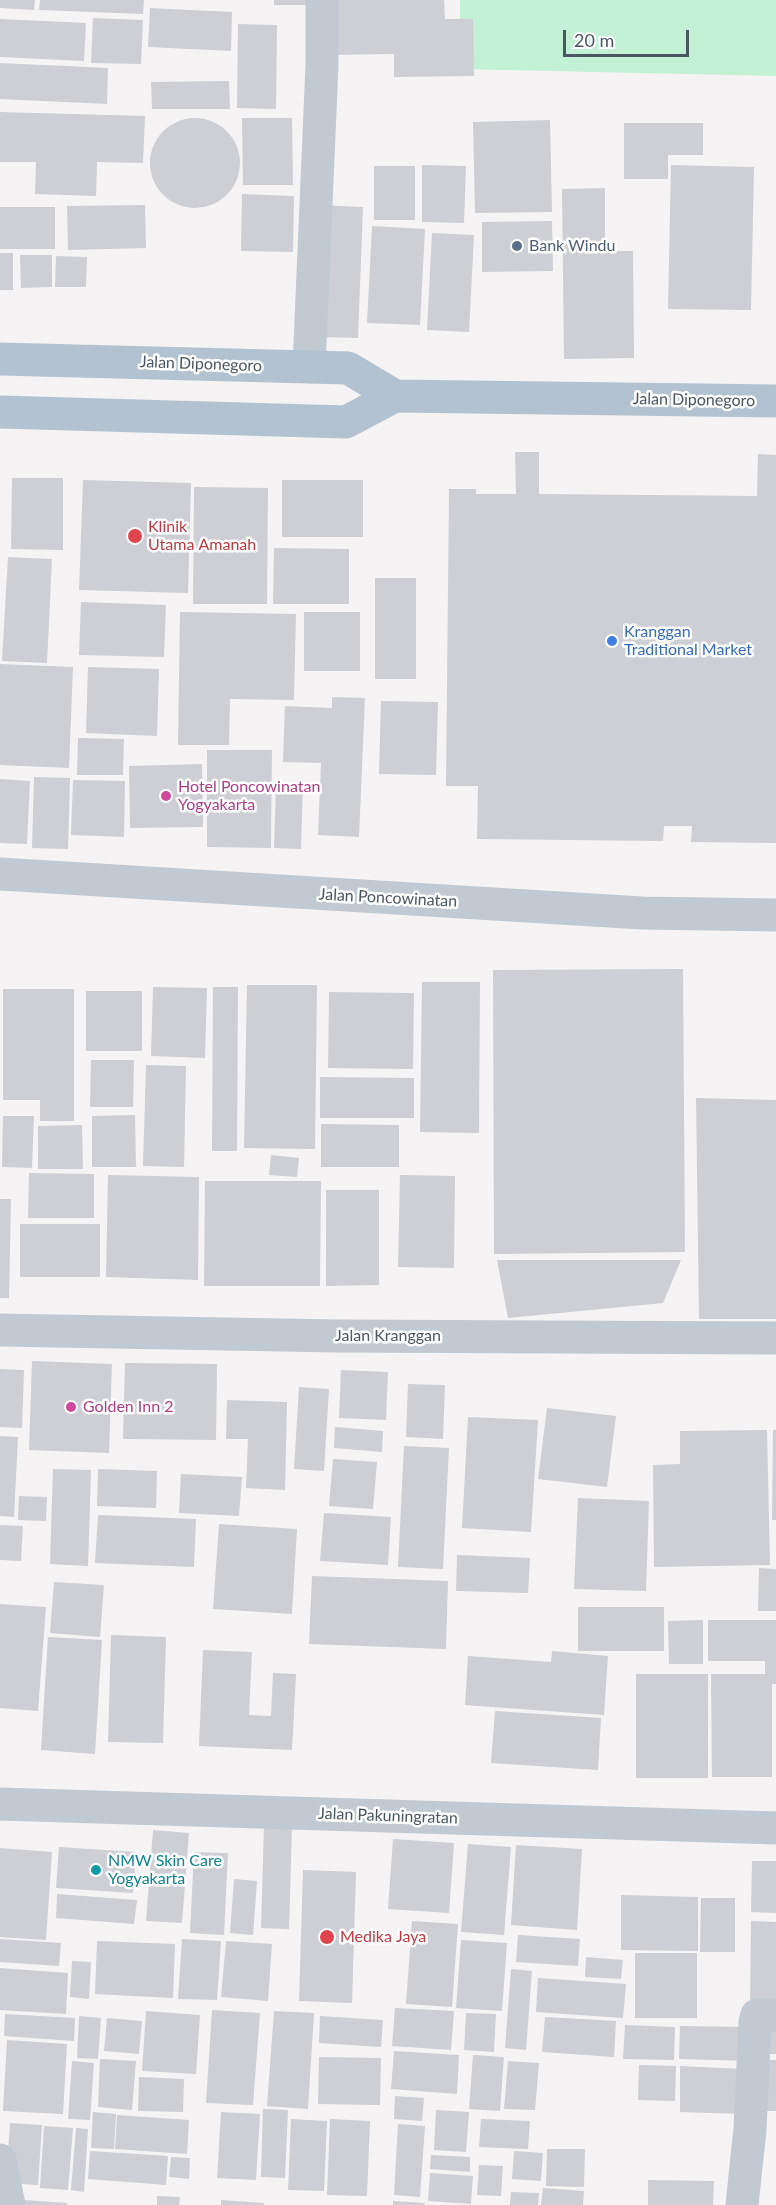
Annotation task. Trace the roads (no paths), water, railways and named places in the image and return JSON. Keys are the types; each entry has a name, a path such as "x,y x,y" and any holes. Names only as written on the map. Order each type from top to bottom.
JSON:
{"main road":[{"name":"Jalan Diponegoro","path":"0,359 348,368 395,396"},
{"name":"Jalan Diponegoro","path":"0,412 346,422 395,396 776,401"}],"street":[{"path":"309,367 322,65 322,0"},
{"name":"Jalan Poncowinatan","path":"0,874 642,913 776,915"},
{"name":"Jalan Kranggan","path":"0,1330 349,1336 776,1338"},
{"name":"Jalan Pakuningratan","path":"0,1804 776,1828"},
{"path":"742,2205 750,2129 755,2022 757,2015 776,2016"},
{"path":"0,2160 9,2205"}],"place":[{"name":"Bank Windu","path":"517,246"},
{"name":"Klinik Utama Amanah","path":"135,536"},
{"name":"Kranggan Traditional Market","path":"612,641"},
{"name":"Hotel Poncowinatan Yogyakarta","path":"166,796"},
{"name":"Golden Inn 2","path":"71,1407"},
{"name":"NMW Skin Care Yogyakarta","path":"96,1870"},
{"name":"Medika Jaya","path":"327,1937"}]}
